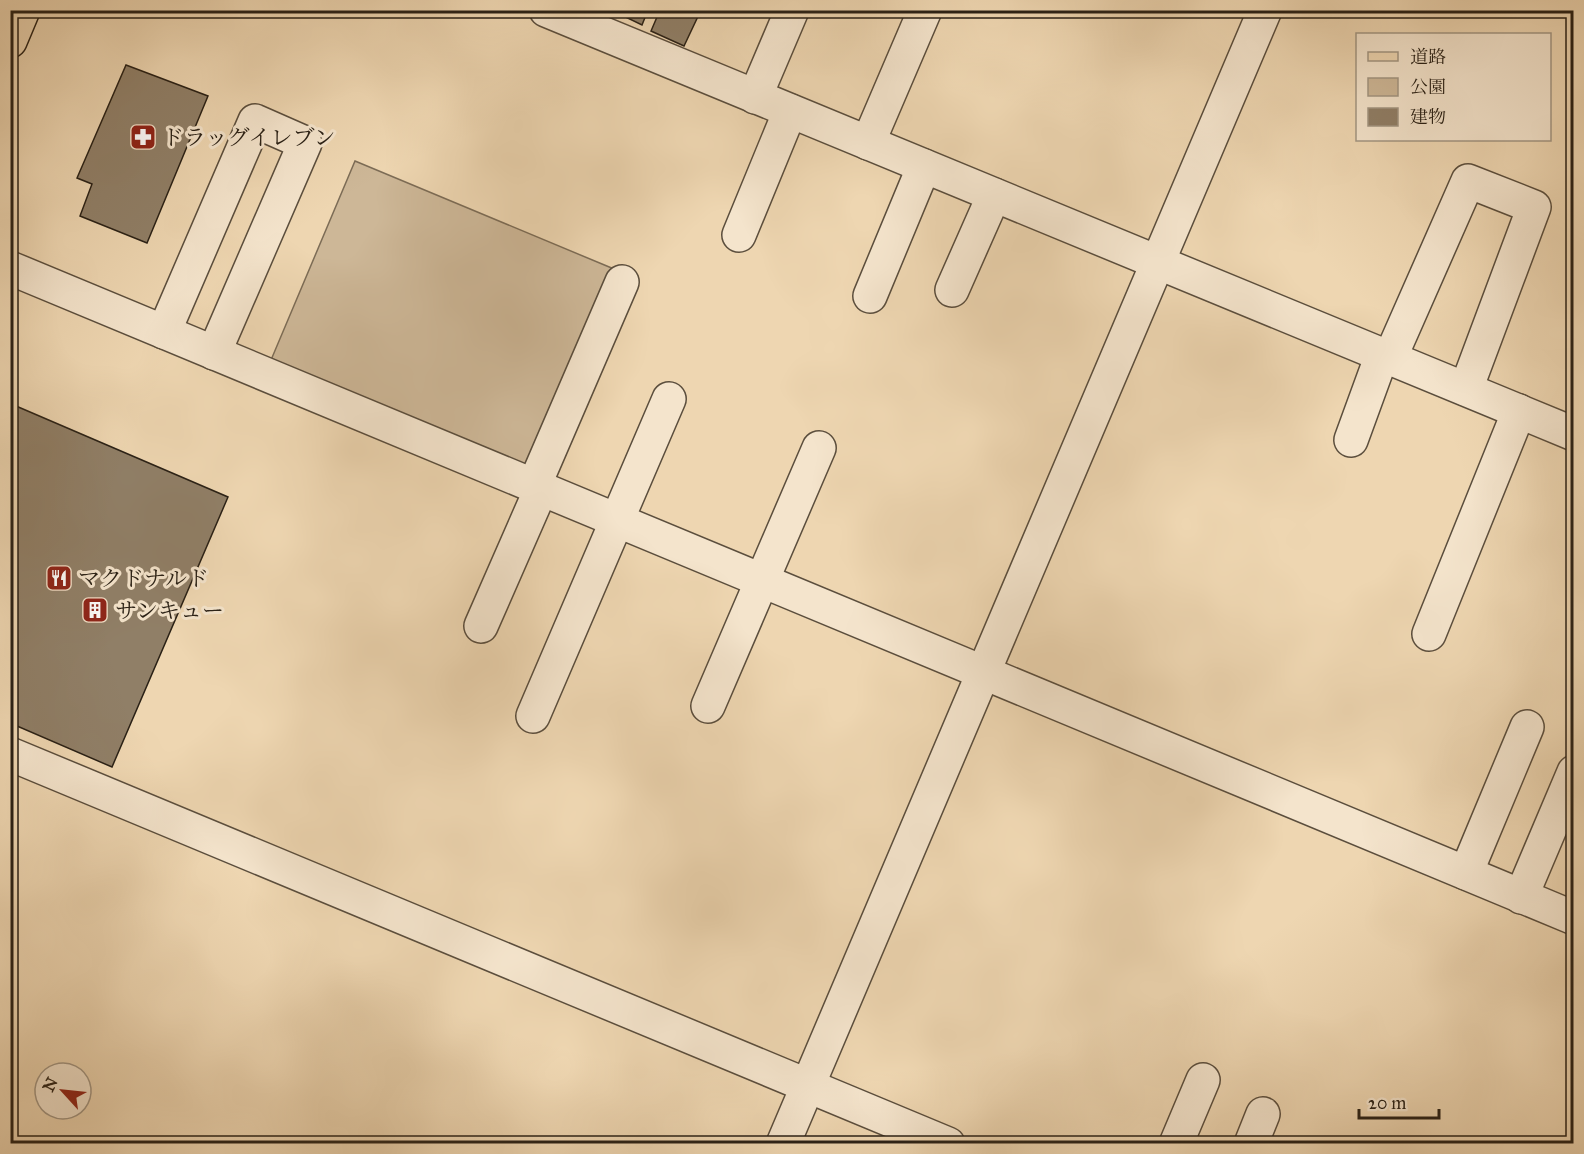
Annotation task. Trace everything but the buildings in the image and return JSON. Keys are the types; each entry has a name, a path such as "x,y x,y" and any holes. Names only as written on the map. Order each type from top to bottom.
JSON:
{"main road":[{"path":"10,41 23,10"}],"street":[{"path":"546,10 1574,434"},
{"path":"755,97 792,10"},
{"path":"868,143 925,10"},
{"path":"783,1143 1265,10"},
{"path":"739,235 790,111"},
{"path":"164,332 255,121 305,143 214,353"},
{"path":"870,296 924,166"},
{"path":"1351,440 1386,356 1468,181 1534,207 1466,389"},
{"path":"952,290 994,195"},
{"path":"10,268 1574,918"},
{"path":"481,626 622,282"},
{"path":"533,716 669,399"},
{"path":"1429,634 1519,411"},
{"path":"708,706 819,448"},
{"path":"1466,873 1527,727"},
{"path":"10,754 948,1143"},
{"path":"1521,897 1574,772"},
{"path":"1176,1143 1203,1080"},
{"path":"1251,1143 1263,1114"}],"green space":[{"path":"355,161 614,269 530,469 271,360"}],"place":[{"name":"ドラッグイレブン","path":"143,137"},
{"name":"マクドナルド","path":"59,578"},
{"name":"サンキュー","path":"95,610"}]}
